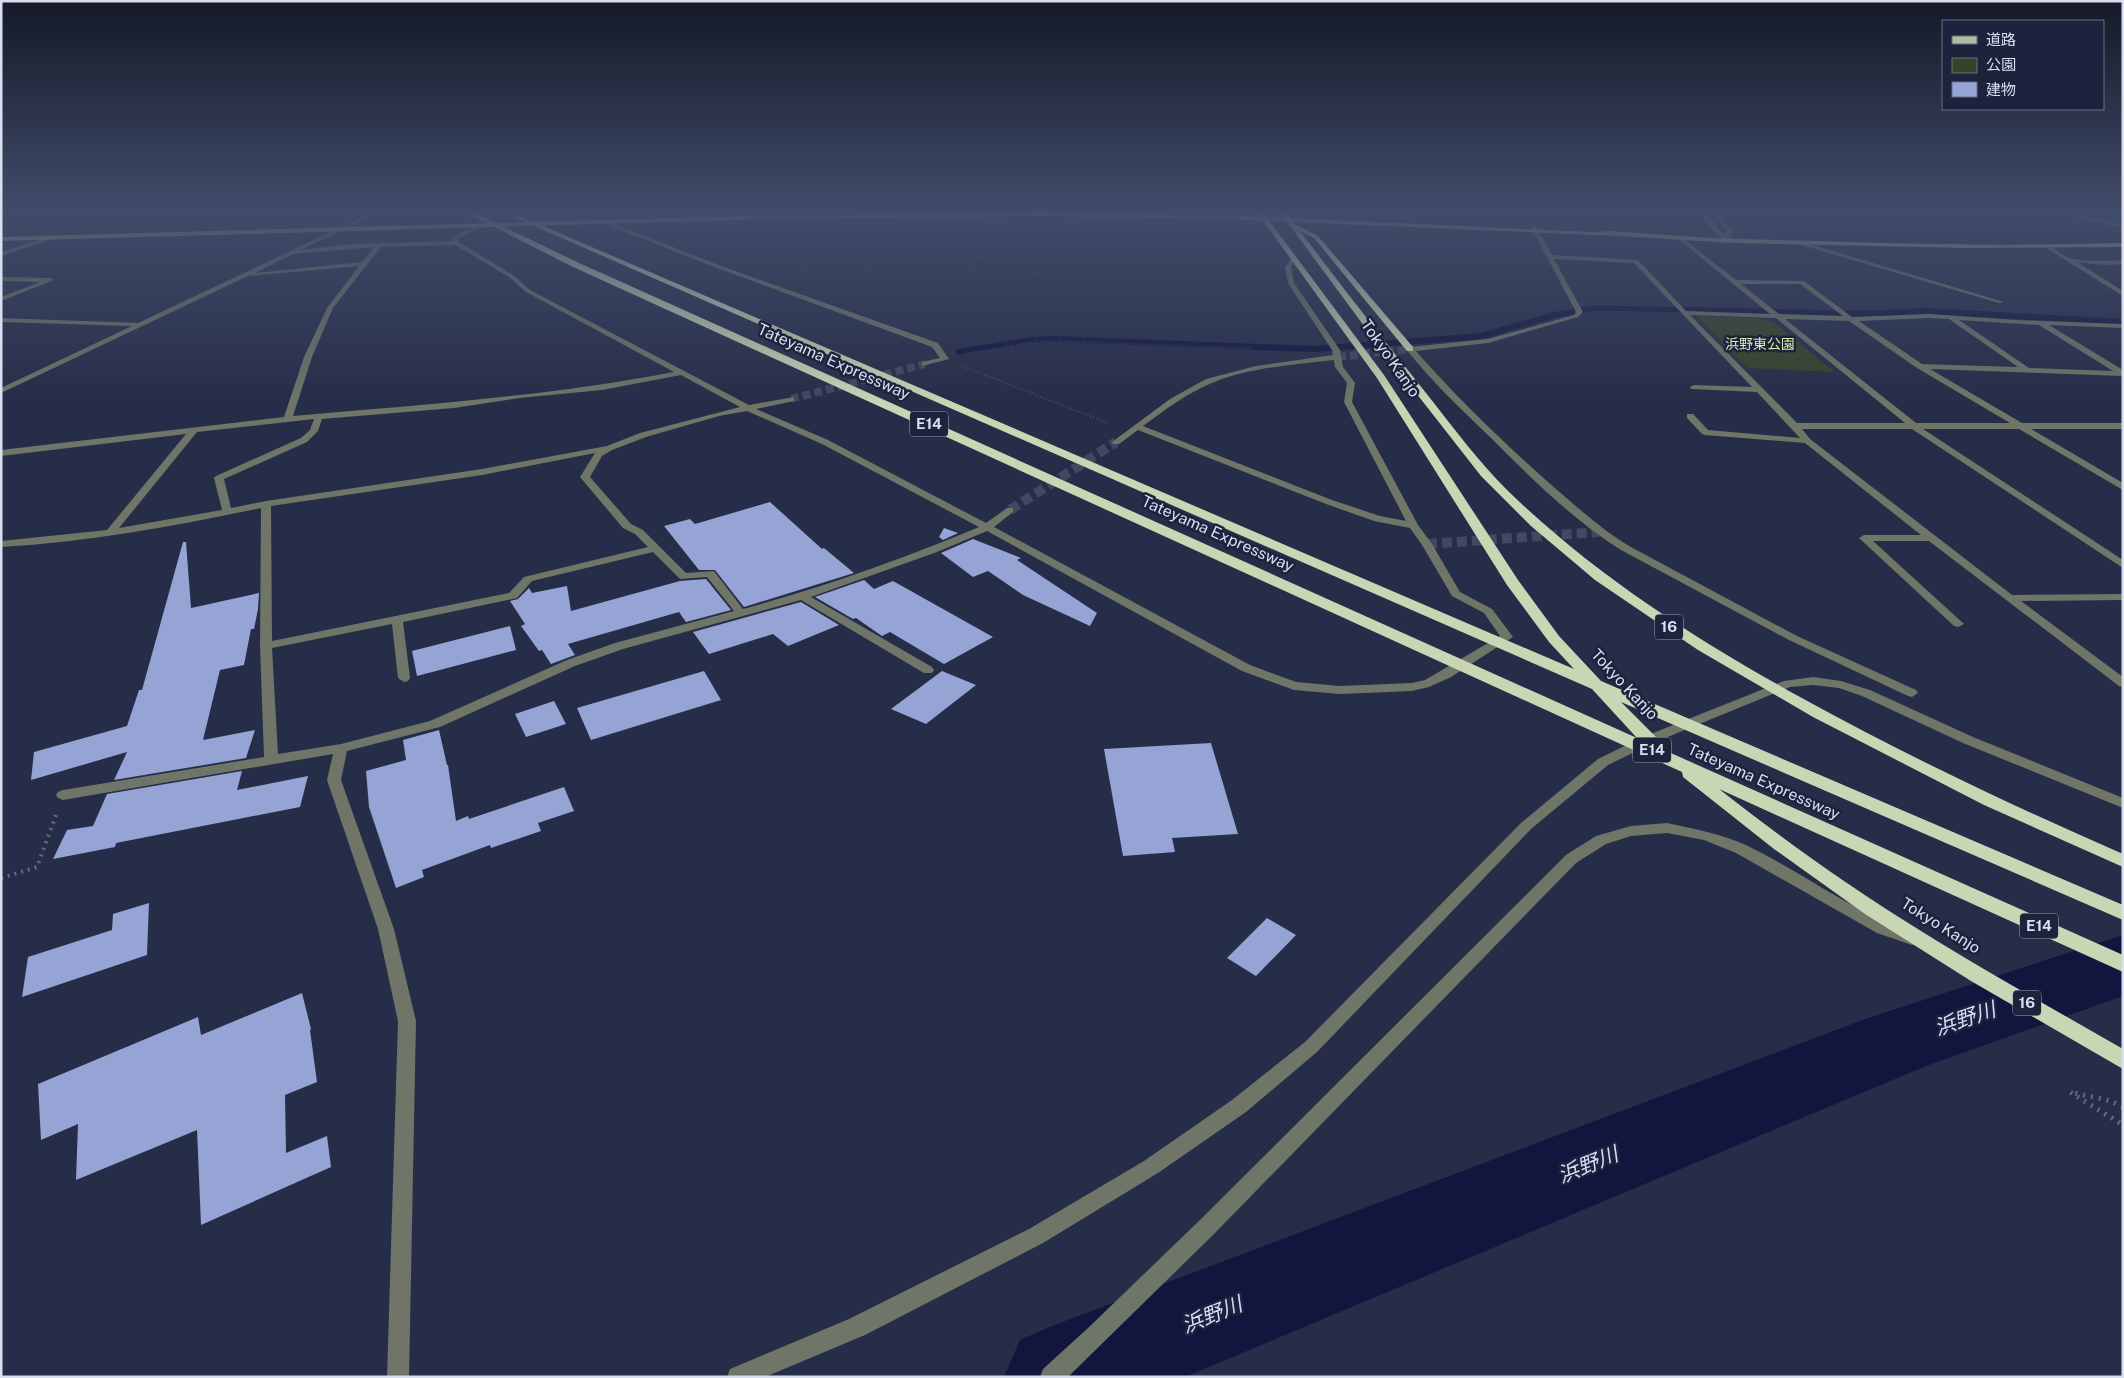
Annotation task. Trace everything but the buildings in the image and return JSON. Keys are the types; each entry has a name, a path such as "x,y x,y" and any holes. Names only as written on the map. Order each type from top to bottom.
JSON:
{"highway":[{"name":"Tateyama Expressway","path":"601,275 2123,964"},
{"name":"Tateyama Expressway","path":"649,275 2123,913"},
{"name":"Tokyo Kanjo","path":"1306,275 1381,377 1512,582 1554,639 1648,740 1742,816 1830,880 1931,946 2123,1060"},
{"name":"Tokyo Kanjo","path":"1331,275 1408,378 1501,491 1559,546 1626,598 1703,649 1883,749 2044,827 2123,860"},
{"path":"1348,275 1410,349"}],"street":[{"path":"1,391 240,276 247,275"},
{"path":"288,419 308,357 330,308 355,275"},
{"path":"510,275 528,290 681,373 750,409 825,442 987,527 1246,668 1294,686 1340,690 1412,687 1429,683 1507,637 1488,611 1456,594 1413,526 1348,402 1351,383 1339,367 1336,350 1291,283 1290,275"},
{"path":"741,275 935,345 946,359 925,364"},
{"path":"1410,349 1488,341 1576,316 1580,312 1561,275"},
{"path":"1649,275 1795,426 1807,441 2009,598 2123,683"},
{"path":"1725,275 1915,427 2123,565"},
{"path":"1911,275 2001,302"},
{"path":"2093,275 2123,294"},
{"path":"1,279 51,280 1,299"},
{"path":"1733,282 1802,282 1851,319 1920,366 2123,488"},
{"path":"1684,313 1777,318 1851,319 1929,316 2123,326"},
{"path":"1950,317 2028,371"},
{"path":"1,320 138,324"},
{"path":"2040,323 2123,374"},
{"path":"1410,349 1443,387 1518,460 1599,532 1625,548 1793,638 1912,693"},
{"path":"1116,442 1178,396 1209,381 1231,374 1338,357"},
{"path":"1920,366 2123,374"},
{"path":"1,453 288,419 454,405 519,396 602,388 681,373"},
{"path":"1694,387 1760,390"},
{"path":"741,613 710,573 684,577 639,532 626,526 585,477 599,454 609,448 643,435 718,414 750,409 791,399"},
{"path":"227,512 219,478 304,440 314,431 319,416"},
{"path":"1690,416 1705,432 1807,441"},
{"path":"1795,426 2122,427"},
{"path":"110,533 194,430"},
{"path":"1134,430 1328,502 1378,519 1413,526"},
{"path":"1,544 36,542 110,533 266,504 482,472 609,448"},
{"path":"266,504 266,646 271,759"},
{"path":"63,795 341,748 435,724 571,663 619,646 802,596 933,550 987,527 1010,510"},
{"path":"1933,538 1864,538 1958,624"},
{"path":"266,646 513,596 528,579 655,548"},
{"path":"802,596 928,670"},
{"path":"2009,598 2123,597"},
{"path":"397,619 404,678"},
{"path":"738,1377 857,1326 1036,1236 1151,1167 1239,1106 1311,1047 1526,826 1603,762 1648,740 1788,684 1813,681 1841,685 1866,693 1968,740 2123,804"},
{"path":"341,748 334,780 386,929 407,1021 398,1377"},
{"path":"1051,1377 1096,1336 1208,1226 1571,859 1601,840 1631,831 1668,828 1707,836 1741,849 1883,929 1931,946"}],"path":[{"path":"946,359 1034,342 1052,341 1162,344 1181,347 1258,348"},
{"path":"946,359 1134,430"},
{"path":"1,878 37,867 63,795"},
{"path":"2123,1107 2111,1101 2070,1092 2123,1125"}],"green space":[{"name":"浜野東公園","path":"1696,316 1755,318 1773,322 1835,372 1747,368"}],"waterway":[{"path":"1577,311 1596,308 1741,311"},
{"path":"959,352 1032,340 1053,339 1314,349 1481,336 1554,315 1584,310"},
{"path":"1685,310 1865,314 1924,311"},
{"path":"1919,311 1924,311"},
{"path":"1924,311 2123,322"},
{"name":"浜野川","path":"1057,1377 1897,1042 2123,965"}],"tunnel":[{"path":"1338,357 1410,349"},
{"path":"791,399 925,364"},
{"path":"1010,510 1116,442"},
{"path":"1427,544 1599,532"}]}
